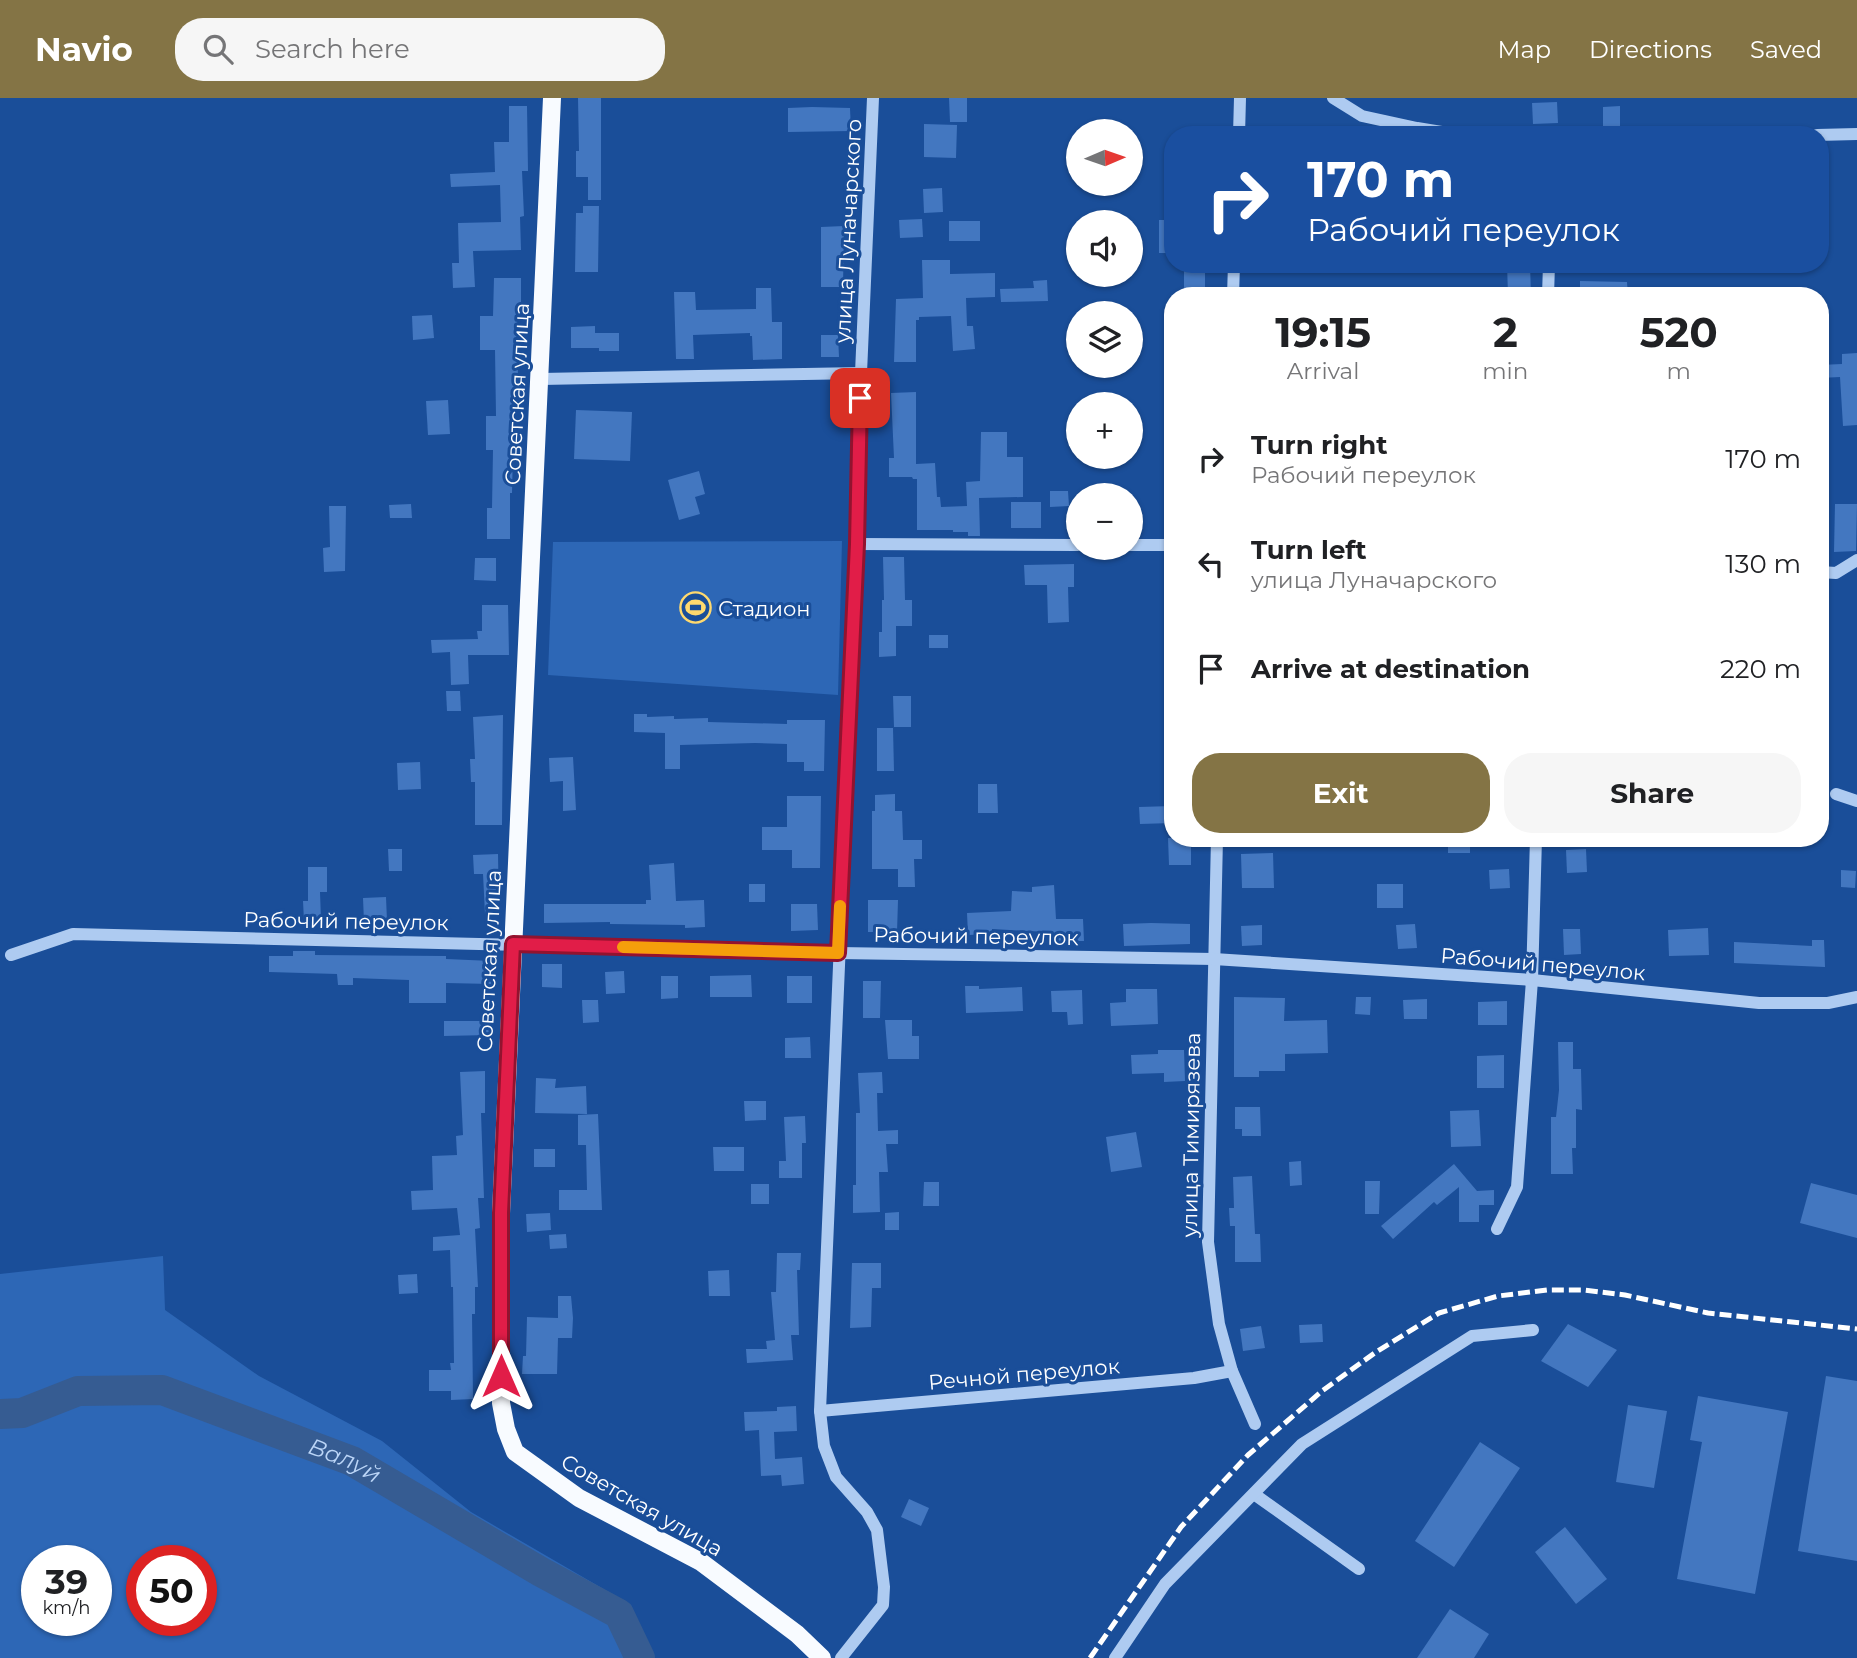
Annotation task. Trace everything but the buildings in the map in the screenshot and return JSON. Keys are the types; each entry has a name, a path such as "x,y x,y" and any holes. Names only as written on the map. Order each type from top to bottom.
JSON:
{"main road":[{"name":"Советская улица","path":"552,98 501,1213 500,1403 515,1452 579,1498 701,1562 797,1634 822,1658"}],"street":[{"name":"улица Луначарского","path":"841,1658 883,1605 884,1587 877,1530 867,1512 836,1477 824,1446 820,1411 873,98"},
{"path":"1239,126 1240,98"},
{"path":"1333,98 1362,116 1408,126"},
{"path":"1829,135 1857,134"},
{"path":"541,379 861,373"},
{"path":"857,544 1066,545"},
{"path":"1143,545 1164,545"},
{"path":"1829,573 1836,573 1857,560"},
{"path":"1836,794 1857,801"},
{"name":"улица Тимирязева","path":"1217,847 1208,1242 1219,1324 1232,1371 1255,1424"},
{"path":"1497,1229 1517,1187 1532,980 1536,847"},
{"name":"Рабочий переулок","path":"11,956 73,934 838,953 1214,959 1532,980 1759,1003 1828,1003 1857,996"},
{"path":"1115,1658 1166,1584 1302,1444 1472,1336 1533,1330"},
{"name":"Речной переулок","path":"820,1411 1194,1378 1232,1371"},
{"path":"1254,1494 1359,1569"}],"shaded area":[{"name":"Стадион","path":"842,541 838,695 548,675 553,542"},
{"path":"163,1256 165,1310 259,1376 382,1441 471,1512 631,1605 654,1658 0,1658 0,1274"}],"waterway":[{"name":"Валуй","path":"0,1414 22,1413 78,1391 162,1390 352,1461 541,1572 619,1614 640,1658"}],"railway":[{"path":"1090,1658 1181,1527 1248,1455 1322,1391 1376,1352 1439,1313 1498,1296 1547,1290 1584,1290 1625,1295 1708,1313 1857,1329"}],"slow traffic":[{"path":"623,947 838,953 840,906"}],"place":[{"name":"Стадион","path":"695,608"}],"route":[{"path":"501,1376 501,1213 513,944 838,953 857,544 860,398"}]}
